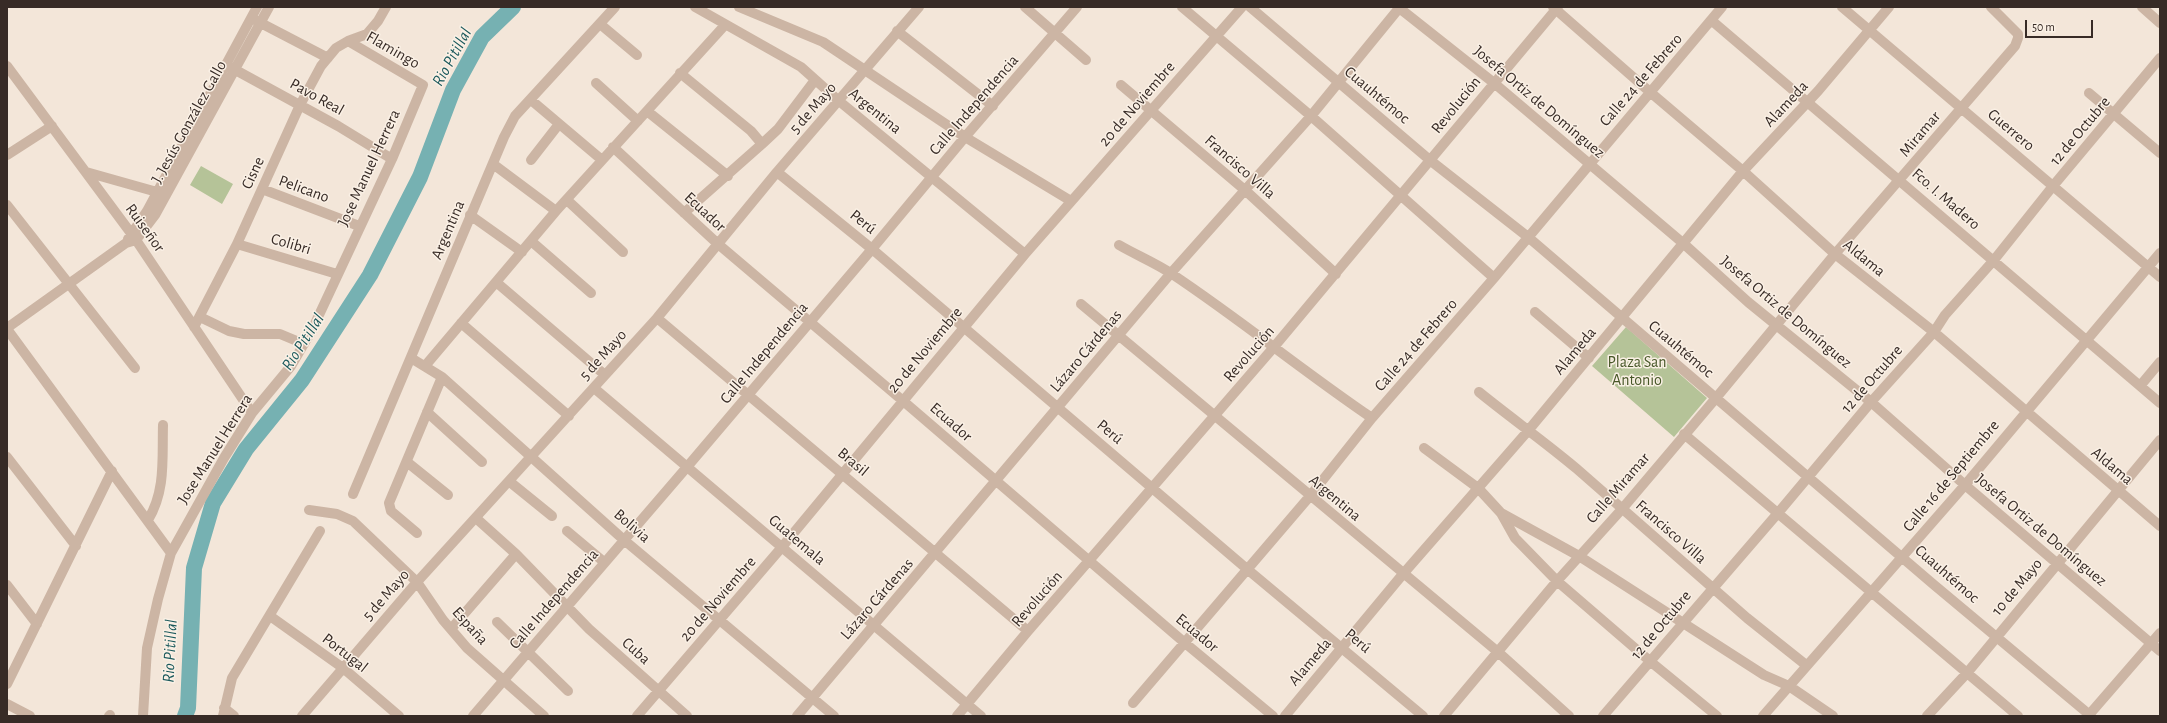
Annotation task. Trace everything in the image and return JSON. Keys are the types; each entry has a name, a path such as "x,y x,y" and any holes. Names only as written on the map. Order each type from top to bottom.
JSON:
{"street":[{"name":"J. Jesús González Gallo","path":"256,20 257,7"},
{"name":"J. Jesús González Gallo","path":"7,328 126,243 155,216 256,20 269,7"},
{"name":"Cisne","path":"194,327 237,244 300,106 328,58 336,48 348,41 367,34 378,21 386,7"},
{"name":"Argentina","path":"353,494 470,215 504,137 515,116 615,7"},
{"name":"Argentina","path":"695,7 801,67 839,101 1025,254"},
{"path":"739,7 822,42 965,137 1071,201"},
{"name":"5 de Mayo","path":"302,716 417,582 510,482 657,318 777,172 839,101 897,30 919,7"},
{"path":"1025,7 1086,60"},
{"name":"Calle Independencia","path":"472,716 748,396 932,176 1077,7"},
{"path":"1182,7 1311,116 1494,278"},
{"name":"20 de Noviembre","path":"637,716 782,547 902,400 1025,254 1242,7"},
{"name":"Cuauhtémoc","path":"1250,7 1431,161 1528,237 2090,715"},
{"name":"Lázaro Cárdenas","path":"797,716 1171,273 1246,191 1311,116 1399,7"},
{"name":"Josefa Ortiz de Domínguez","path":"1399,7 1494,83 1684,244 1777,326 1871,402 1964,485 2058,562 2160,651"},
{"name":"Calle 24 de Febrero","path":"1133,703 1310,496 1372,418 1494,278 1588,164 1722,7"},
{"name":"Guerrero","path":"1842,7 2160,277"},
{"name":"Alameda","path":"1285,716 1403,574 1527,432 1743,171 1807,103 1870,32 1889,7"},
{"name":"Miramar","path":"1815,280 1835,254 2014,46 2018,38 2016,31 1991,7"},
{"path":"2142,7 2160,23"},
{"name":"Revolución","path":"957,716 1028,631 1153,488 1336,274 1556,8"},
{"name":"Aldama","path":"1556,8 1650,92 1743,171 1835,254 1934,332 2025,412 2160,526"},
{"path":"256,20 328,58"},
{"name":"Fco. I. Madero","path":"1711,20 2160,403"},
{"path":"600,24 638,55"},
{"path":"425,366 556,211 725,25"},
{"path":"897,30 993,106"},
{"name":"Flamingo","path":"348,41 423,85"},
{"name":"12 de Octubre","path":"1603,716 1778,513 1871,402 1934,332 1945,315 1994,260 2053,186 2114,115 2160,58"},
{"name":"Ruiseñor","path":"7,66 133,236 252,413"},
{"name":"J. Jesús González Gallo","path":"133,236 157,192 231,67"},
{"name":"Pavo Real","path":"231,67 338,126 392,159"},
{"path":"680,73 751,131 762,144"},
{"path":"684,213 728,176 778,129 815,80"},
{"path":"596,83 638,120"},
{"name":"Jose Manuel Herrera","path":"143,716 147,648 158,599 171,553 224,458 252,413 291,366 312,330 359,226 392,159 423,85"},
{"name":"Francisco Villa","path":"1121,85 1246,191 1336,274"},
{"path":"2089,93 2160,153"},
{"path":"531,100 602,160"},
{"path":"647,111 728,176"},
{"path":"531,160 559,124"},
{"path":"7,155 52,126"},
{"name":"Ecuador","path":"613,147 718,244 810,321 1089,562 1273,716"},
{"path":"493,164 556,211"},
{"path":"86,172 157,192"},
{"name":"Perú","path":"777,172 872,249 1247,569 1423,716"},
{"name":"Pelicano","path":"262,189 359,226"},
{"path":"567,200 622,252"},
{"path":"7,205 135,368"},
{"path":"470,215 522,252"},
{"path":"531,241 591,293"},
{"name":"Colibri","path":"237,244 337,274"},
{"path":"1119,245 1171,273 1274,347 1318,382 1372,418"},
{"name":"Calle 16 de Septiembre","path":"1763,716 1964,485 2160,253"},
{"name":"Calle Miramar","path":"1444,716 1557,581 1622,509 1815,280"},
{"path":"496,282 605,375"},
{"name":"Argentina","path":"1082,304 1214,416 1498,652 1569,716"},
{"path":"1535,312 1588,358"},
{"path":"200,317 229,331 244,334 280,334 304,344"},
{"name":"Brasil","path":"657,318 748,396 843,473 1028,631"},
{"path":"461,323 568,416"},
{"path":"7,328 171,553"},
{"name":"Bolivia","path":"411,358 442,377 624,540 834,716"},
{"path":"2140,386 2160,362"},
{"path":"418,533 391,511 389,506 442,377"},
{"name":"Guatemala","path":"594,388 981,716"},
{"name":"Francisco Villa","path":"1479,392 1527,432 1551,447 1577,468 1747,618 1806,665"},
{"path":"427,412 482,462"},
{"path":"148,520 156,508 161,489 163,425"},
{"path":"1684,434 2018,716"},
{"name":"10 de Mayo","path":"1927,716 1967,673 2117,490 2160,440"},
{"path":"1424,448 1478,488 1501,513 1515,538 1557,581 1650,662 1717,716"},
{"path":"7,457 76,546"},
{"path":"407,462 448,495"},
{"path":"7,684 112,471"},
{"path":"510,482 552,516"},
{"name":"España","path":"309,510 337,514 353,522 417,582 451,629 467,648 544,716"},
{"path":"1501,513 1579,556 1684,622 1764,675 1789,686 1833,716"},
{"name":"Cuba","path":"476,519 516,554 590,629 687,716"},
{"path":"234,716 223,712 232,678 320,531"},
{"path":"567,531 604,562"},
{"path":"451,629 516,554"},
{"path":"7,585 37,624"},
{"name":"Portugal","path":"270,616 343,668 399,716"},
{"path":"497,622 568,691"},
{"path":"2090,715 2160,633"},
{"path":"7,704 30,716"}],"green space":[{"path":"201,166 233,184 222,204 190,185"},
{"name":"Plaza San Antonio","path":"1626,327 1707,398 1674,437 1592,366"}],"waterway":[{"name":"Rio Pitillal","path":"185,716 188,708 194,568 213,503 246,449 302,380 370,275 420,177 453,90 482,37 513,7"}]}
